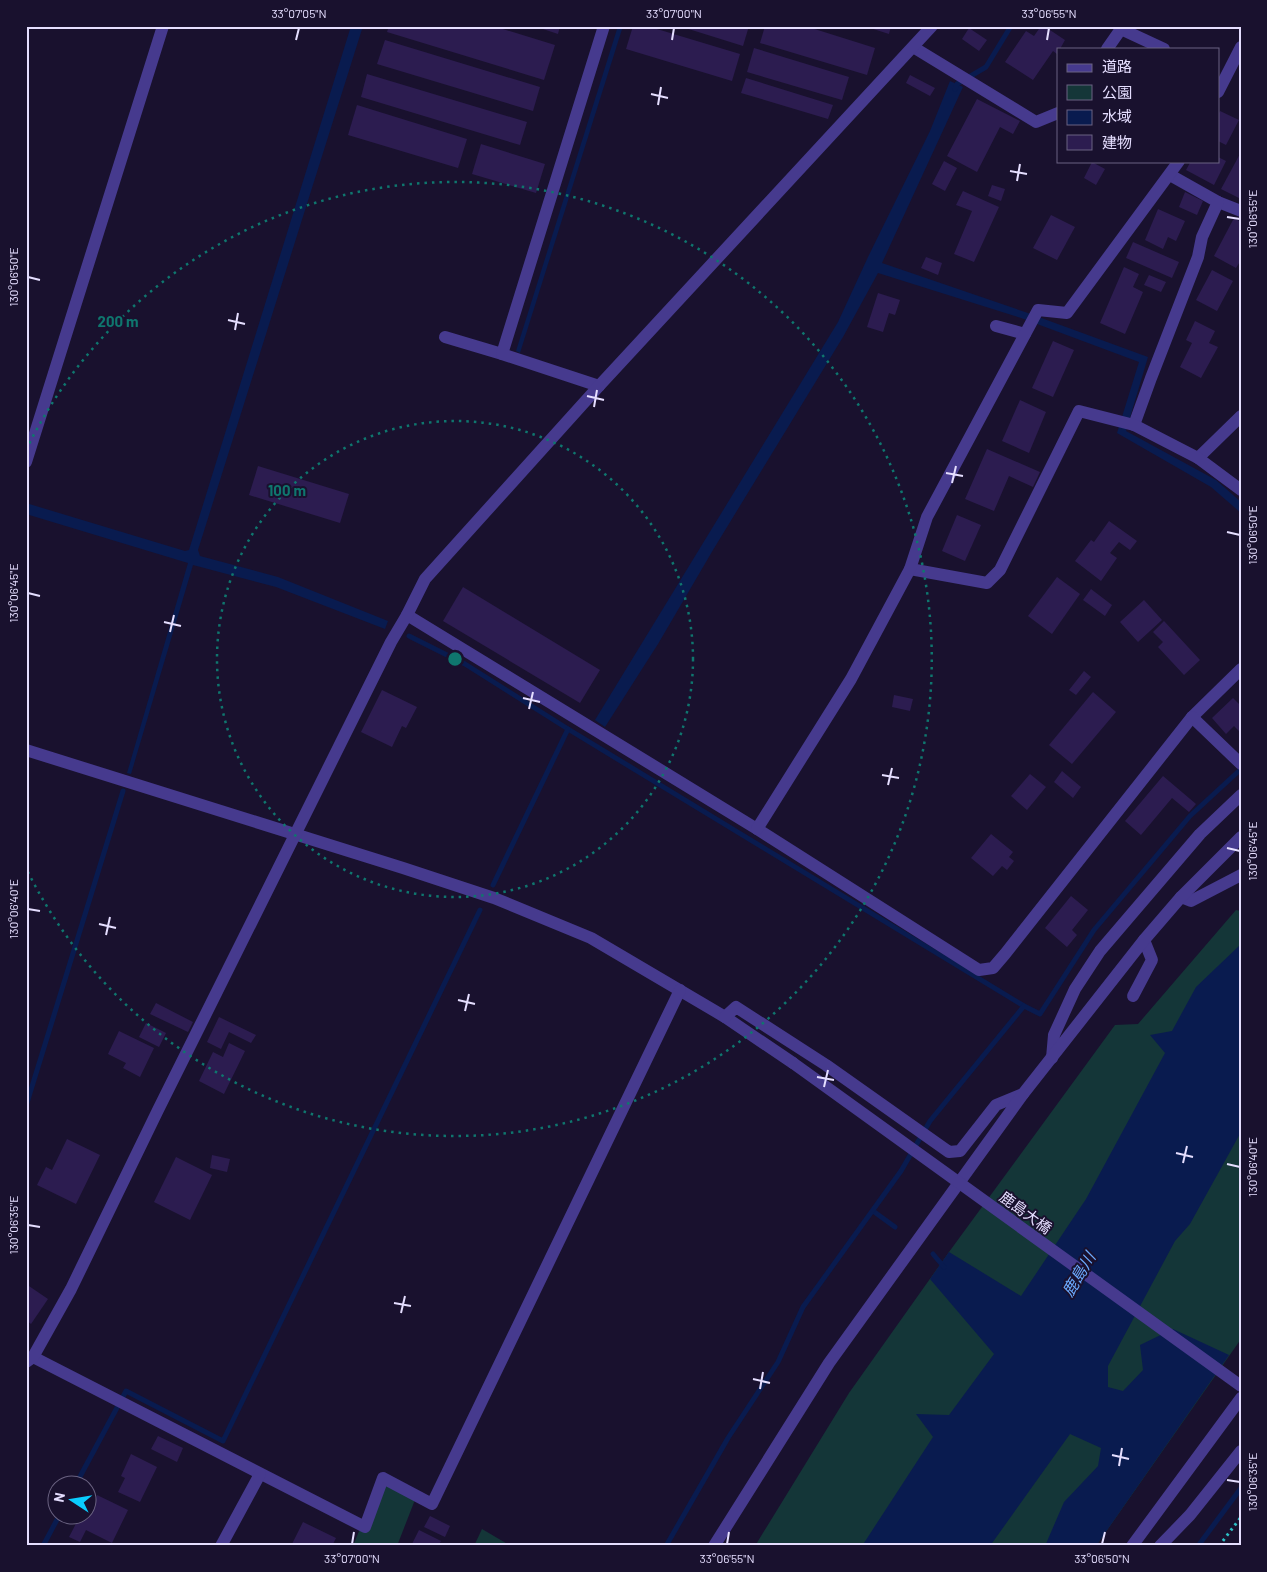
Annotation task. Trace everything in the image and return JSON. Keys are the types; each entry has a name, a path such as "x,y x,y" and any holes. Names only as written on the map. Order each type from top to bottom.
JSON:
{"street":[{"path":"26,462 162,26"},
{"path":"502,354 604,26"},
{"path":"680,990 432,1504 384,1478 365,1527 30,1359 71,1289 295,834 391,642 425,579 599,386 932,26"},
{"path":"1108,48 1121,29 1162,48"},
{"path":"913,47 1036,122 1057,113"},
{"path":"1222,76 1241,48"},
{"path":"757,829 851,679 910,569 927,517 1038,310 1067,313 1178,162"},
{"path":"1170,175 1218,202 1241,211"},
{"path":"1134,425 1198,257 1202,237 1218,202"},
{"path":"996,326 1027,331"},
{"path":"445,337 599,386"},
{"path":"910,569 988,583 1000,570 1079,411 1134,425 1198,458 1241,490"},
{"path":"1198,458 1241,416"},
{"path":"407,615 757,829 979,970 993,968 1192,716 1241,669"},
{"path":"1192,716 1239,763"},
{"name":"鹿島大橋","path":"26,750 494,898 591,938 725,1017 793,1063 1241,1386"},
{"path":"1052,1058 1054,1035 1075,990 1100,951 1200,834 1241,795"},
{"path":"714,1546 829,1363 1023,1094 1144,940 1181,897 1241,837"},
{"path":"1181,897 1191,901 1241,875"},
{"path":"1132,996 1152,960 1144,940"},
{"path":"725,1017 736,1007 826,1065 949,1152 960,1151 996,1105 1023,1094"},
{"path":"1132,1546 1241,1398"},
{"path":"1160,1546 1190,1515 1241,1450"},
{"path":"221,1546 260,1474"}],"path":[{"path":"1219,1546 1241,1517"}],"green space":[{"path":"1236,910 1241,911 1241,974 895,1546 755,1546 849,1393 949,1252 1115,1025 1138,1024"},
{"path":"1241,1058 1241,1339 1096,1546 944,1546"},
{"path":"383,1472 418,1492 397,1546 353,1546"},
{"path":"482,1529 511,1546 474,1546"}],"water":[{"path":"351,26 363,26 198,550 200,556 278,577 388,621 385,629 276,587 193,565 131,774 127,773 188,563 26,514 26,503 185,551 189,550"},
{"path":"618,26 623,26 520,353 516,351"},
{"path":"950,81 963,87 882,263 1148,357 1126,431 1216,480 1241,502 1241,513 1211,487 1117,433 1139,362 1021,318 878,273 843,337 658,644 605,727 595,720 838,322 930,131"},
{"name":"鹿島川","path":"1241,944 1241,1132 1190,1224 1175,1241 1108,1366 1108,1387 1123,1391 1143,1370 1140,1345 1173,1329 1229,1355 1096,1546 1045,1546 1064,1502 1098,1466 1101,1448 1070,1434 990,1546 862,1546 933,1437 916,1414 949,1415 994,1354 930,1279 949,1252 1021,1296 1086,1199 1165,1053 1150,1035 1172,1031 1196,987"}],"building":[{"path":"389,26 493,26 555,45 544,80 387,32"},
{"path":"534,26 560,26 558,34"},
{"path":"633,26 647,26 740,54 732,81 626,49"},
{"path":"679,26 749,26 743,46"},
{"path":"765,26 805,26 875,48 867,75 760,43"},
{"path":"864,26 891,26 889,34"},
{"path":"1041,26 1044,26 1065,40 1061,48 1057,48 1057,54 1053,51 1033,80 1005,62 1026,31 1034,36"},
{"path":"969,28 987,40 979,51 962,39"},
{"path":"385,40 540,87 533,111 377,64"},
{"path":"754,48 849,77 842,100 747,72"},
{"path":"367,74 527,122 520,145 361,97"},
{"path":"910,75 935,88 930,96 906,83"},
{"path":"746,78 833,105 828,119 741,93"},
{"path":"977,99 1020,121 1013,134 1000,127 977,172 947,156"},
{"path":"357,105 467,139 458,168 348,135"},
{"path":"1220,111 1239,120 1226,145 1220,142"},
{"path":"481,144 545,164 536,193 472,174"},
{"path":"1241,152 1241,199 1221,189"},
{"path":"1220,158 1226,161 1214,185 1186,170 1190,162 1220,162"},
{"path":"944,161 957,168 945,191 932,184"},
{"path":"1092,162 1105,169 1096,185 1084,178"},
{"path":"992,185 1005,189 1001,201 988,196"},
{"path":"963,191 999,207 974,262 954,254 972,211 956,205"},
{"path":"1185,192 1203,201 1197,215 1179,207"},
{"path":"1158,209 1185,221 1176,241 1168,237 1163,249 1145,240"},
{"path":"1051,215 1075,227 1057,260 1033,248"},
{"path":"1234,218 1241,222 1241,260 1236,268 1214,256"},
{"path":"1133,242 1179,262 1172,278 1126,258"},
{"path":"926,257 942,263 938,275 921,268"},
{"path":"1124,267 1139,274 1133,287 1143,292 1125,334 1100,323"},
{"path":"1212,270 1233,281 1217,311 1196,300"},
{"path":"1149,275 1166,282 1161,292 1144,285"},
{"path":"878,293 900,300 895,315 889,313 883,332 867,327"},
{"path":"1195,321 1215,331 1209,343 1218,347 1201,378 1180,367 1192,343 1186,340"},
{"path":"1053,341 1074,350 1053,397 1032,388"},
{"path":"1020,400 1046,412 1029,453 1002,441"},
{"path":"987,449 1040,472 1033,487 1009,476 994,511 965,499"},
{"path":"258,466 349,494 340,523 249,495"},
{"path":"957,515 981,525 965,561 942,551"},
{"path":"1109,521 1137,541 1130,550 1119,542 1110,553 1117,558 1101,581 1075,561 1091,540 1094,542"},
{"path":"1057,577 1080,594 1052,634 1028,616"},
{"path":"463,587 600,670 580,703 443,621"},
{"path":"1091,589 1112,605 1105,616 1083,600"},
{"path":"1144,600 1162,620 1138,642 1120,622"},
{"path":"1164,621 1200,660 1184,675 1158,647 1163,642 1153,632"},
{"path":"1084,671 1091,677 1076,695 1069,690"},
{"path":"382,690 417,707 406,728 402,726 392,747 361,732"},
{"path":"1093,692 1116,712 1072,764 1049,745"},
{"path":"894,695 913,699 910,711 892,707"},
{"path":"1233,698 1241,706 1241,733 1234,726 1226,734 1212,718"},
{"path":"1062,771 1081,787 1073,798 1054,782"},
{"path":"1030,774 1046,787 1027,810 1011,796"},
{"path":"1163,776 1196,804 1189,812 1172,798 1141,835 1125,821"},
{"path":"991,834 1013,852 1009,857 1014,861 1007,870 1002,866 993,876 971,858"},
{"path":"1071,896 1088,910 1072,930 1077,935 1067,947 1045,928"},
{"path":"156,1003 193,1022 188,1032 150,1014"},
{"path":"219,1017 256,1035 251,1043 229,1032 221,1049 207,1042"},
{"path":"146,1023 166,1033 159,1047 139,1037"},
{"path":"119,1031 154,1048 140,1077 123,1068 126,1063 108,1054"},
{"path":"229,1043 245,1051 224,1094 199,1081 213,1052 223,1057"},
{"path":"67,1139 100,1155 76,1204 37,1185 46,1167 52,1170"},
{"path":"212,1155 230,1159 227,1172 210,1168"},
{"path":"176,1157 212,1175 190,1220 154,1202"},
{"path":"26,1284 48,1299 31,1324 26,1320"},
{"path":"158,1436 183,1448 177,1462 151,1449"},
{"path":"131,1454 157,1467 140,1502 118,1492 125,1478 121,1476"},
{"path":"98,1495 128,1510 112,1543 86,1530 80,1542 69,1537 76,1524 98,1524"},
{"path":"430,1516 450,1526 445,1537 424,1527"},
{"path":"303,1522 336,1538 332,1546 319,1544 318,1546 291,1546"},
{"path":"419,1530 441,1541 438,1546 411,1546"}],"waterway":[{"path":"955,89 957,84 986,67 1011,26"},
{"path":"409,636 465,664 568,729 1024,1006"},
{"path":"493,885 568,729"},
{"path":"666,1546 728,1438 778,1362 803,1307 901,1171 930,1121 1024,1006 1040,1014 1094,930 1190,816 1241,769"},
{"path":"26,1106 123,791"},
{"path":"81,1474 126,1391 223,1441 480,910"},
{"path":"873,1211 895,1227"},
{"path":"933,1254 944,1267"},
{"path":"1198,1546 1241,1488"},
{"path":"43,1546 55,1524"}]}
